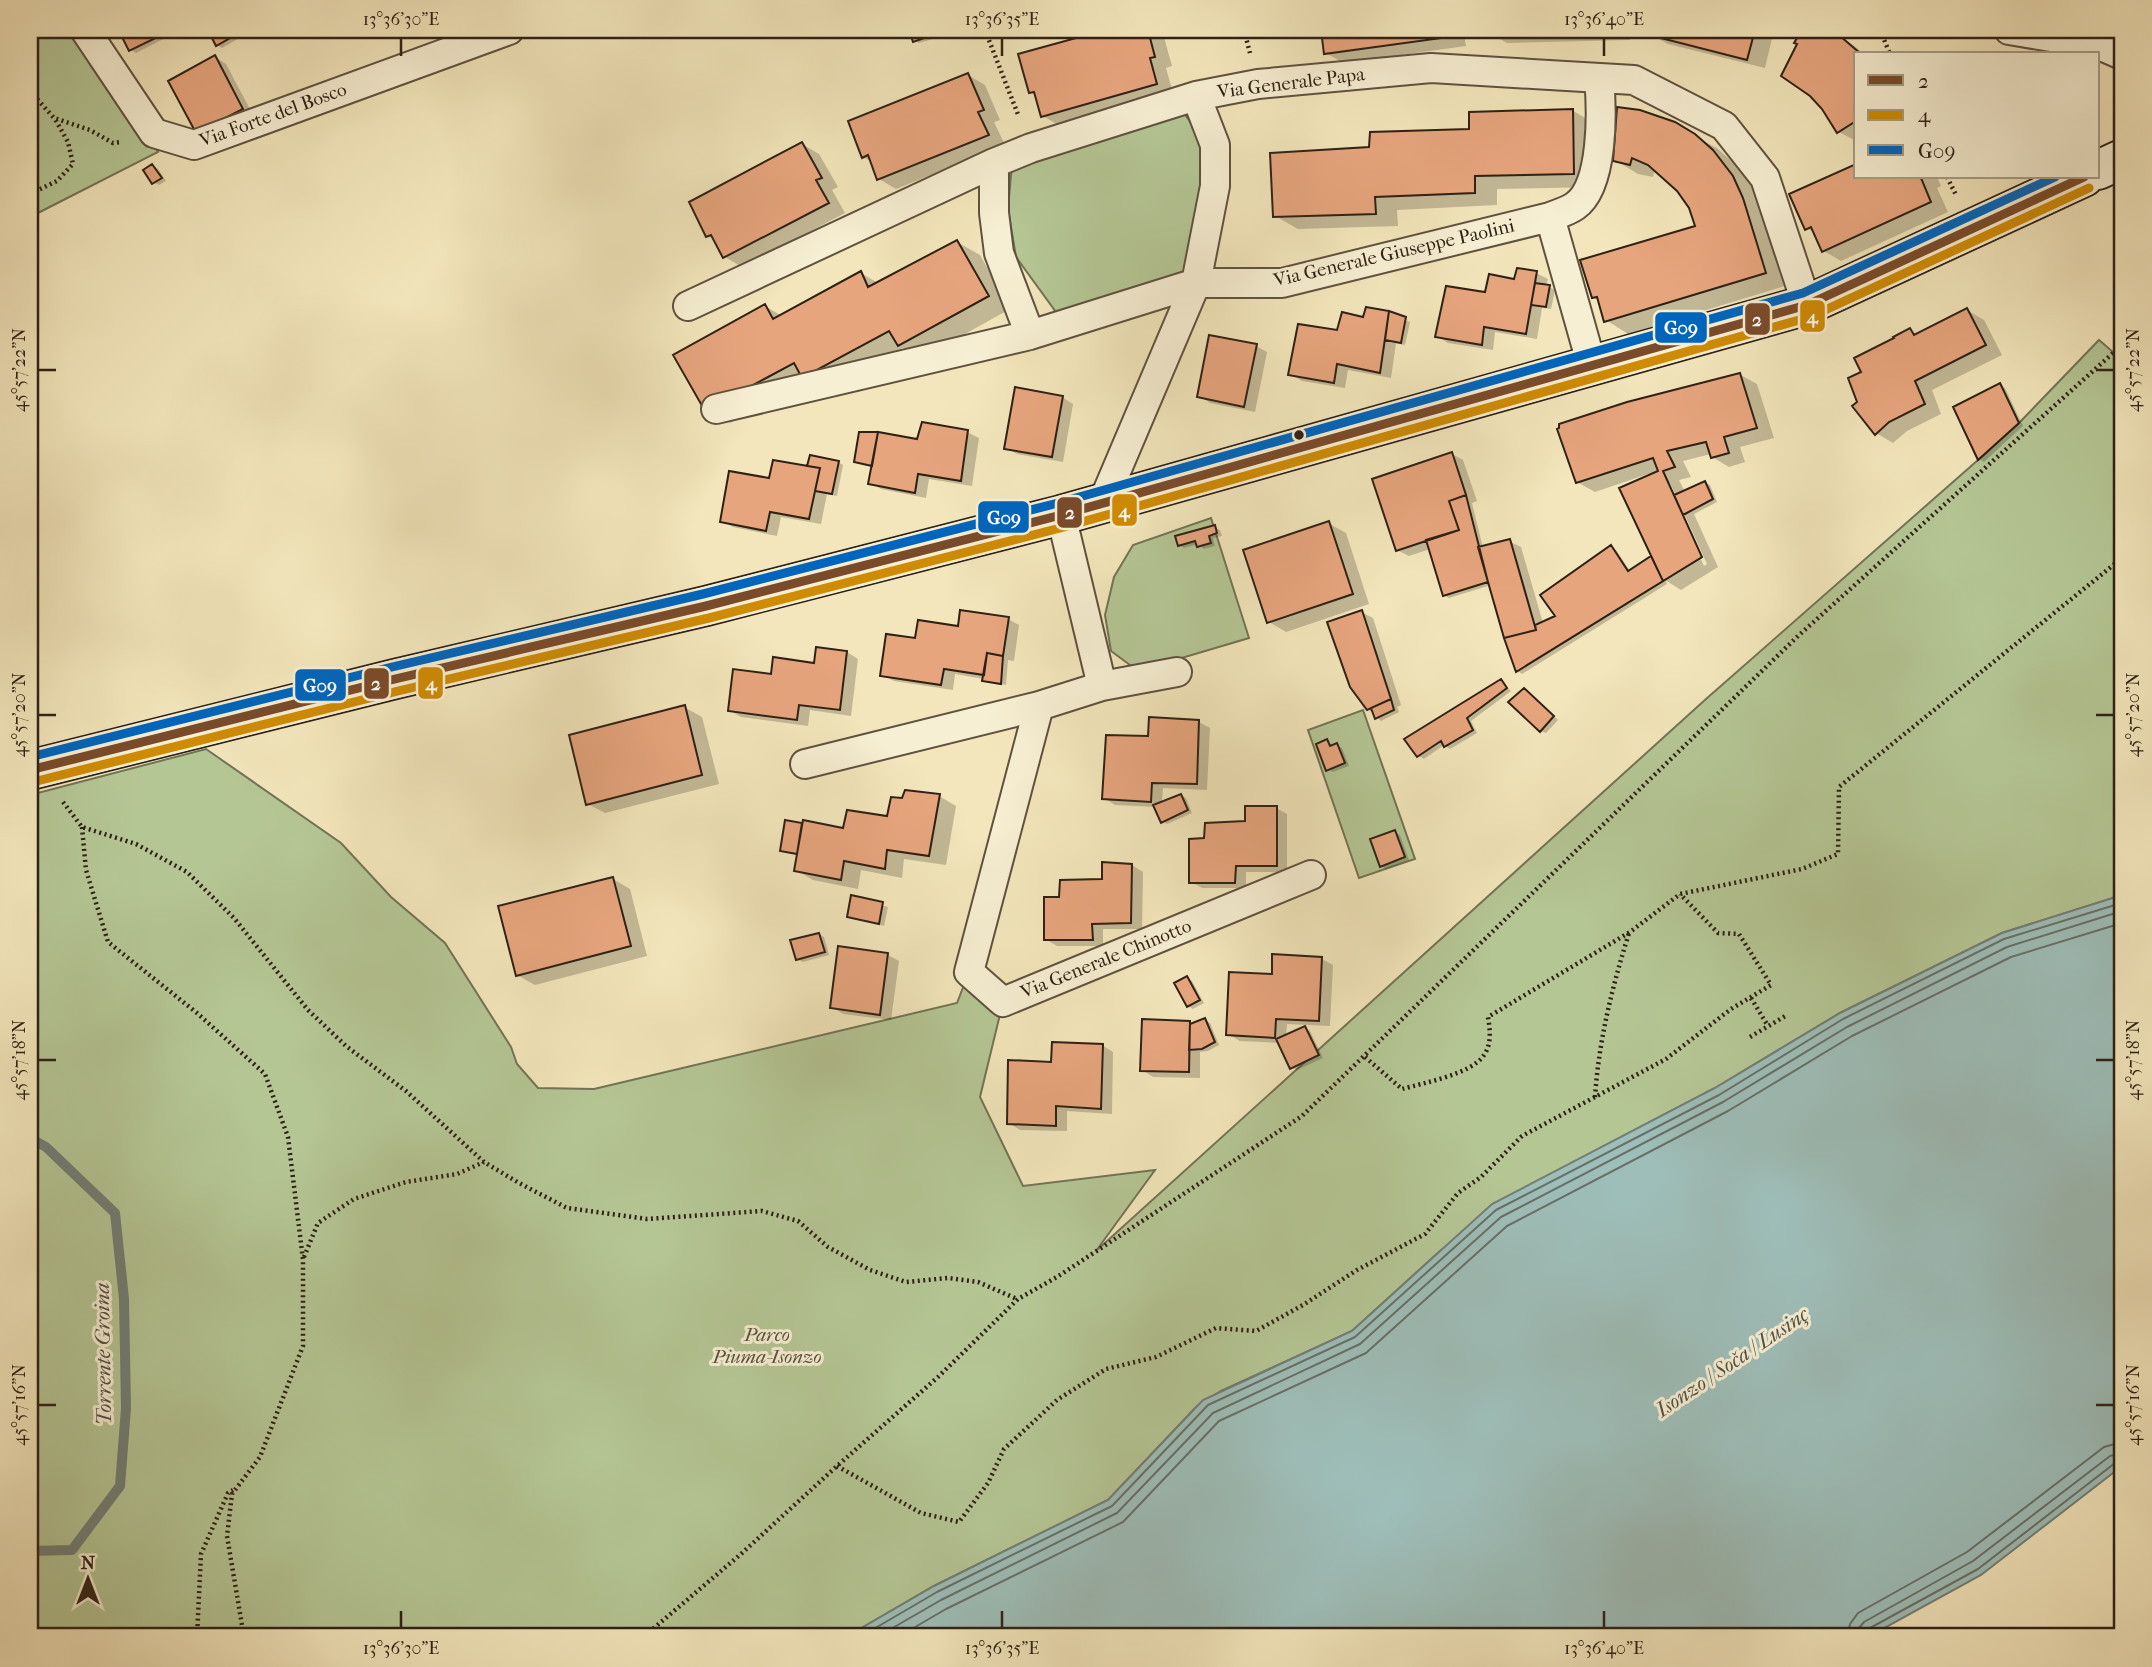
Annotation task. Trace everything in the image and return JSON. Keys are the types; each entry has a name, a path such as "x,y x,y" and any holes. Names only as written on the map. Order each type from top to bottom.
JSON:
{"main road":[{"path":"2100,169 2122,159"},
{"path":"33,769 394,679 706,606 1061,515 1807,306 2082,178"}],"street":[{"name":"Via Forte del Bosco","path":"85,30 154,134 194,145 509,30"},
{"path":"2009,30 2099,45 2122,55"},
{"name":"Via Generale Papa","path":"688,306 1031,148 1196,96 1258,84 1431,68 1634,80 1724,126 1765,178 1807,306"},
{"name":"Via Generale Giuseppe Paolini","path":"716,409 1030,335 1196,282 1282,283 1550,217 1576,205 1586,194 1593,179 1602,111 1599,78"},
{"path":"1103,502 1196,282 1215,186 1215,145 1196,96"},
{"path":"994,163 994,213 999,253 1030,335"},
{"path":"1550,217 1591,366"},
{"path":"1061,515 1102,686"},
{"path":"806,764 1039,706 1102,686 1178,672"},
{"name":"Via Generale Chinotto","path":"1039,706 969,972 1003,1002 1311,876"}],"path":[{"path":"985,30 1031,148"},
{"path":"1244,30 1245,37"},
{"path":"1880,30 1889,52"},
{"path":"30,91 54,118 68,142 73,164 57,181 30,194"},
{"path":"54,118 90,130 113,143"},
{"path":"646,1637 938,1377 1018,1299 1068,1270 1302,1116 1798,636 2122,345"},
{"path":"1365,1057 1402,1089 1458,1074 1484,1056 1491,1034 1488,1017 1630,932 1680,894 1802,869 1838,854 1839,787 2122,558"},
{"path":"33,769 82,827 135,844 187,872 234,918 308,1010 346,1046 406,1091 484,1162 567,1208 647,1219 762,1211 798,1221 828,1247 870,1270 906,1282 948,1278 978,1282 1018,1299"},
{"path":"82,827 86,870 108,942 197,1013 265,1073 288,1138 303,1260 303,1346 260,1457 232,1494 227,1536 244,1637"},
{"path":"837,1466 921,1513 959,1522 988,1483 1004,1448 1057,1399 1106,1369 1156,1357 1216,1328 1256,1331 1357,1270 1425,1234 1458,1193 1481,1177 1522,1136 1665,1059 1731,1009 1771,985 1739,934 1718,933 1680,894"},
{"path":"1595,1097 1598,1055 1612,989 1630,932"},
{"path":"1751,998 1768,1026"},
{"path":"1750,1037 1787,1014"},
{"path":"303,1260 318,1223 354,1199 406,1182 457,1174 484,1162"},
{"path":"197,1637 201,1554 228,1493 237,1488"}],"green space":[{"path":"30,30 73,30 158,152 30,217"},
{"path":"1183,112 1205,142 1205,179 1187,271 1056,312 1016,257 1008,209 1012,164"},
{"name":"Parco Piuma-Isonzo","path":"2099,340 2114,353 2122,346 2122,885 2113,898 2002,933 1840,1013 1715,1088 1600,1148 1441,1250 1352,1331 1221,1391 1196,1407 1108,1500 934,1586 846,1637 30,1637 30,795 206,749 341,843 391,897 445,943 511,1047 517,1064 538,1088 594,1089 957,1003 969,972 1003,1002 980,1097 1023,1186 1155,1170 1096,1251 1706,699 2019,423"},
{"path":"1211,518 1249,638 1138,671 1111,651 1105,615 1114,577 1133,545"},
{"path":"1363,710 1415,859 1359,878 1308,730"}],"water":[{"name":"Isonzo / Soča / Lusinç","path":"2122,885 2122,1466 1981,1575 1868,1637 846,1637 934,1586 1108,1500 1203,1400 1352,1331 1492,1204 1715,1088 1840,1013 2002,933 2113,898"}],"building":[{"path":"126,30 172,30 129,51 120,33"},
{"path":"208,30 235,30 237,34 216,46"},
{"path":"909,30 934,30 936,34 913,42"},
{"path":"1105,30 1148,30 1155,57 1150,58 1157,84 1041,117 1034,92 1029,93 1018,54"},
{"path":"1321,30 1448,30 1449,37 1324,54"},
{"path":"1488,30 1614,30 1614,31 1488,34"},
{"path":"1650,30 1755,30 1747,60 1649,35"},
{"path":"1802,30 1833,30 1859,52 1854,52 1854,122 1837,133 1810,96 1781,76 1797,44 1794,43"},
{"path":"215,55 243,109 196,133 168,81"},
{"path":"968,73 984,110 978,112 989,135 877,180 868,155 862,158 848,121"},
{"path":"1617,107 1640,110 1675,122 1695,134 1713,150 1733,176 1743,198 1766,273 1604,322 1597,297 1592,298 1580,260 1695,226 1689,208 1677,191 1648,165 1632,158 1630,165 1613,161"},
{"path":"1573,109 1574,174 1475,176 1475,193 1375,197 1376,214 1273,217 1270,153 1369,147 1370,132 1469,129 1469,112"},
{"path":"802,142 822,178 816,180 829,203 723,258 711,235 706,237 689,202"},
{"path":"152,164 162,178 152,184 143,170"},
{"path":"1854,165 1854,178 1921,178 1931,202 1822,252 1811,227 1805,230 1789,194"},
{"path":"957,240 989,296 898,346 889,331 802,378 794,363 705,411 673,355 765,304 773,319 861,271 868,287"},
{"path":"1517,268 1537,271 1526,334 1484,327 1482,345 1435,337 1446,286 1485,292 1489,274 1514,279"},
{"path":"1535,283 1550,285 1546,307 1531,305"},
{"path":"1366,307 1389,311 1380,373 1337,364 1334,383 1288,375 1298,324 1337,330 1342,312 1363,317"},
{"path":"1967,308 1986,345 1915,381 1925,404 1889,422 1875,435 1852,406 1857,402 1848,378 1861,372 1854,358 1910,328 1914,335"},
{"path":"1389,311 1406,317 1401,343 1385,340"},
{"path":"1209,335 1257,344 1244,407 1197,397"},
{"path":"1740,373 1757,428 1724,437 1729,453 1711,458 1706,442 1667,451 1675,467 1663,471 1702,557 1663,581 1619,488 1658,471 1653,458 1576,483 1557,429 1559,424 1627,402"},
{"path":"2000,383 2019,423 1978,460 1953,407"},
{"path":"1015,387 1063,396 1052,457 1004,449"},
{"path":"922,422 968,430 961,481 918,474 915,493 868,484 878,432 917,439"},
{"path":"859,432 878,432 872,466 854,462"},
{"path":"1452,452 1466,495 1449,501 1459,530 1396,551 1372,479"},
{"path":"810,455 839,461 832,494 815,491 820,468 807,466"},
{"path":"773,460 820,468 809,519 770,512 766,531 720,522 729,471 769,478"},
{"path":"1705,481 1713,499 1683,515 1674,495"},
{"path":"1466,495 1488,582 1443,596 1426,540 1459,530 1449,501"},
{"path":"1329,521 1353,594 1267,623 1243,550"},
{"path":"1215,525 1217,533 1209,536 1211,543 1197,547 1195,541 1178,546 1175,536"},
{"path":"1510,539 1536,630 1504,638 1478,547"},
{"path":"1611,545 1628,571 1651,556 1663,581 1516,672 1504,638 1536,630 1535,625 1555,616 1540,595"},
{"path":"960,610 1009,617 1003,656 987,653 984,675 944,669 941,685 880,676 886,634 915,638 918,620 958,626"},
{"path":"1362,610 1391,699 1367,710 1350,687 1327,622"},
{"path":"816,647 847,651 840,710 799,705 797,720 728,711 733,669 771,674 773,657 814,663"},
{"path":"987,653 1003,656 1001,684 982,681"},
{"path":"1501,679 1507,688 1467,718 1473,730 1444,747 1441,741 1417,757 1404,739"},
{"path":"1524,688 1554,716 1540,732 1508,702"},
{"path":"1391,699 1394,710 1375,719 1371,708"},
{"path":"685,705 702,775 586,805 569,735"},
{"path":"1149,717 1199,720 1197,784 1152,783 1151,802 1102,799 1106,735 1148,736"},
{"path":"1327,739 1330,746 1337,743 1345,763 1326,771 1316,744"},
{"path":"905,790 940,794 929,856 887,850 885,869 844,861 841,880 794,871 803,820 843,828 847,810 887,816 891,797 902,798"},
{"path":"1181,794 1188,810 1161,823 1153,805"},
{"path":"1245,806 1277,806 1277,866 1236,866 1235,883 1189,883 1189,839 1204,838 1205,823 1245,821"},
{"path":"785,820 802,823 797,854 780,851"},
{"path":"1395,830 1405,857 1380,867 1370,839"},
{"path":"1102,862 1132,864 1131,923 1092,924 1093,940 1044,940 1044,897 1059,897 1060,880 1102,879"},
{"path":"613,877 631,946 516,976 498,906"},
{"path":"851,895 883,902 879,924 847,917"},
{"path":"819,933 825,952 796,960 790,940"},
{"path":"838,946 888,953 880,1015 830,1008"},
{"path":"1272,954 1322,957 1319,1021 1276,1019 1275,1038 1226,1035 1229,972 1272,974"},
{"path":"1187,976 1200,1000 1187,1007 1174,983"},
{"path":"1205,1018 1215,1042 1202,1049 1189,1050 1190,1024"},
{"path":"1142,1019 1190,1021 1189,1072 1140,1071"},
{"path":"1305,1026 1319,1055 1290,1069 1276,1039"},
{"path":"1052,1042 1103,1044 1101,1109 1056,1106 1056,1126 1007,1124 1008,1060 1051,1062"}],"waterway":[{"name":"Torrente Groina","path":"30,1138 46,1147 115,1213 124,1299 126,1408 120,1486 72,1550 30,1551"}],"transit line":[{"name":"G09","path":"30,757 392,667 703,594 1058,503 1803,293 2053,178"},
{"name":"2","path":"30,770 395,679 706,606 1061,515 1807,305 2082,178"},
{"name":"4","path":"33,782 398,691 709,618 1064,527 1810,317 2089,188"}]}
